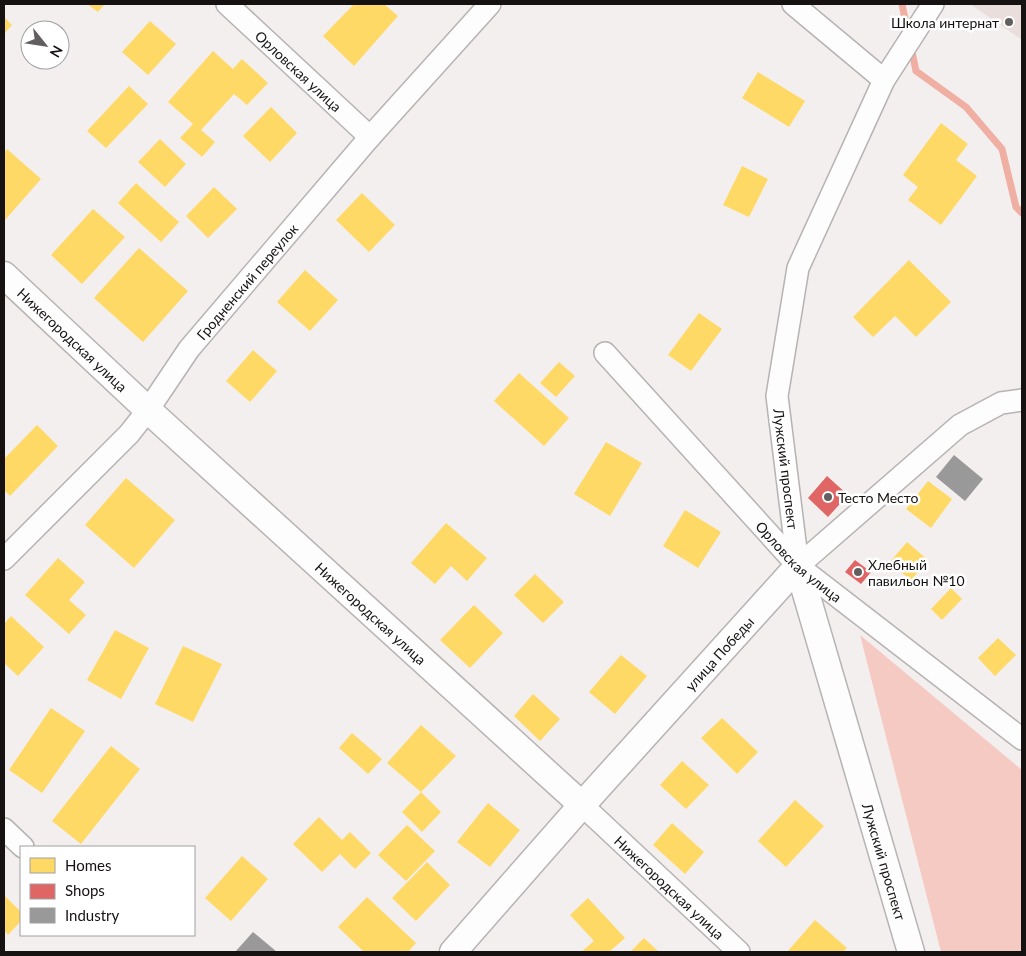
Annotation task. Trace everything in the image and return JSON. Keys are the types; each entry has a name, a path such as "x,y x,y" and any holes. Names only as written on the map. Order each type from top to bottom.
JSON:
{"street":[{"name":"Орловская улица","path":"227,4 370,137"},
{"name":"Гродненский переулок","path":"4,559 129,434 148,410 189,349 370,137 490,4"},
{"path":"793,4 884,80"},
{"name":"Лужский проспект","path":"911,952 798,566 777,396 798,268 884,80 933,4"},
{"name":"Нижегородская улица","path":"4,275 148,410 582,805 739,952"},
{"name":"Орловская улица","path":"605,354 798,566 1022,739"},
{"name":"улица Победы","path":"453,952 582,805 798,566 960,425 1001,403 1022,400"},
{"path":"4,829 22,846"}],"shaded area":[{"name":"Школа интернат","path":"970,4 1022,4 1022,40"},
{"path":"860,635 1022,770 1022,952 941,952"}],"building: Homes":[{"path":"87,4 105,4 98,12"},
{"path":"354,4 384,4 398,16 354,66 323,36"},
{"path":"4,17 12,25 4,34"},
{"path":"150,21 176,44 148,75 122,52"},
{"path":"213,51 233,69 242,59 268,83 247,105 234,94 201,130 215,142 202,157 180,138 193,124 168,102"},
{"path":"758,72 805,101 789,127 742,98"},
{"path":"129,86 148,104 106,148 87,131"},
{"path":"271,107 297,133 270,162 243,136"},
{"path":"941,123 968,144 956,160 977,176 941,225 908,200 918,187 903,175"},
{"path":"160,139 186,164 165,187 138,162"},
{"path":"7,149 41,179 5,220 4,153"},
{"path":"742,166 768,179 749,217 723,205"},
{"path":"136,183 179,222 161,242 118,203"},
{"path":"214,187 237,209 208,238 186,216"},
{"path":"362,193 395,225 369,252 336,220"},
{"path":"93,209 125,237 82,284 51,255"},
{"path":"139,248 188,291 143,342 94,298"},
{"path":"909,260 951,302 916,337 895,316 873,337 853,317"},
{"path":"305,270 338,300 310,331 277,302"},
{"path":"699,313 722,329 691,371 668,355"},
{"path":"253,350 277,371 250,402 226,381"},
{"path":"559,362 575,376 556,397 540,383"},
{"path":"519,373 569,418 544,446 494,401"},
{"path":"37,425 58,446 10,496 4,490 4,459"},
{"path":"606,442 642,463 610,516 574,494"},
{"path":"126,478 175,520 134,568 85,525"},
{"path":"928,481 952,499 931,528 906,509"},
{"path":"685,510 721,532 698,568 663,546"},
{"path":"446,523 487,558 467,581 451,566 435,584 411,563"},
{"path":"907,542 928,560 911,580 889,563"},
{"path":"58,558 85,582 69,600 86,615 69,634 25,595"},
{"path":"535,574 564,602 543,623 514,595"},
{"path":"951,588 962,599 942,620 931,609"},
{"path":"474,605 503,633 470,668 440,640"},
{"path":"11,616 44,647 18,676 4,663 4,624"},
{"path":"115,630 149,648 121,699 87,680"},
{"path":"998,638 1016,655 995,676 978,658"},
{"path":"183,646 222,664 193,722 155,704"},
{"path":"621,655 647,676 615,714 589,692"},
{"path":"533,694 560,719 540,741 514,716"},
{"path":"51,708 85,731 42,793 9,770"},
{"path":"722,718 758,752 737,774 701,738"},
{"path":"421,725 456,756 421,792 387,763"},
{"path":"352,733 382,759 368,774 339,748"},
{"path":"111,746 140,769 81,844 52,821"},
{"path":"682,761 709,785 686,809 660,785"},
{"path":"421,792 441,812 422,832 402,812"},
{"path":"795,800 824,826 786,867 758,841"},
{"path":"488,803 520,830 490,867 457,842"},
{"path":"319,817 342,840 350,832 371,853 355,869 340,854 322,872 293,844"},
{"path":"672,823 704,852 685,874 653,845"},
{"path":"407,825 435,851 406,881 378,855"},
{"path":"242,856 268,879 231,921 205,898"},
{"path":"427,862 450,885 416,921 392,898"},
{"path":"4,895 20,911 20,922 8,935 4,930"},
{"path":"367,897 416,943 408,952 364,952 338,927"},
{"path":"588,898 625,938 609,952 581,952 594,941 570,915"},
{"path":"815,920 847,948 843,952 787,952"},
{"path":"644,938 659,952 630,952"}],"building: Shops":[{"name":"Тесто Место","path":"827,476 848,495 828,517 808,498"},
{"name":"Хлебный павильон №10","path":"855,560 871,572 861,584 845,572"}],"building: Industry":[{"path":"954,455 983,479 965,501 936,477"},
{"path":"253,932 277,952 235,952"}],"waterway":[{"path":"902,4 908,34"},
{"path":"911,47 916,71 966,107 1002,149 1016,207 1022,213"}],"place":[{"name":"Школа интернат","path":"1009,22"},
{"name":"Тесто Место","path":"828,497"},
{"name":"Хлебный павильон №10","path":"858,572"}]}
